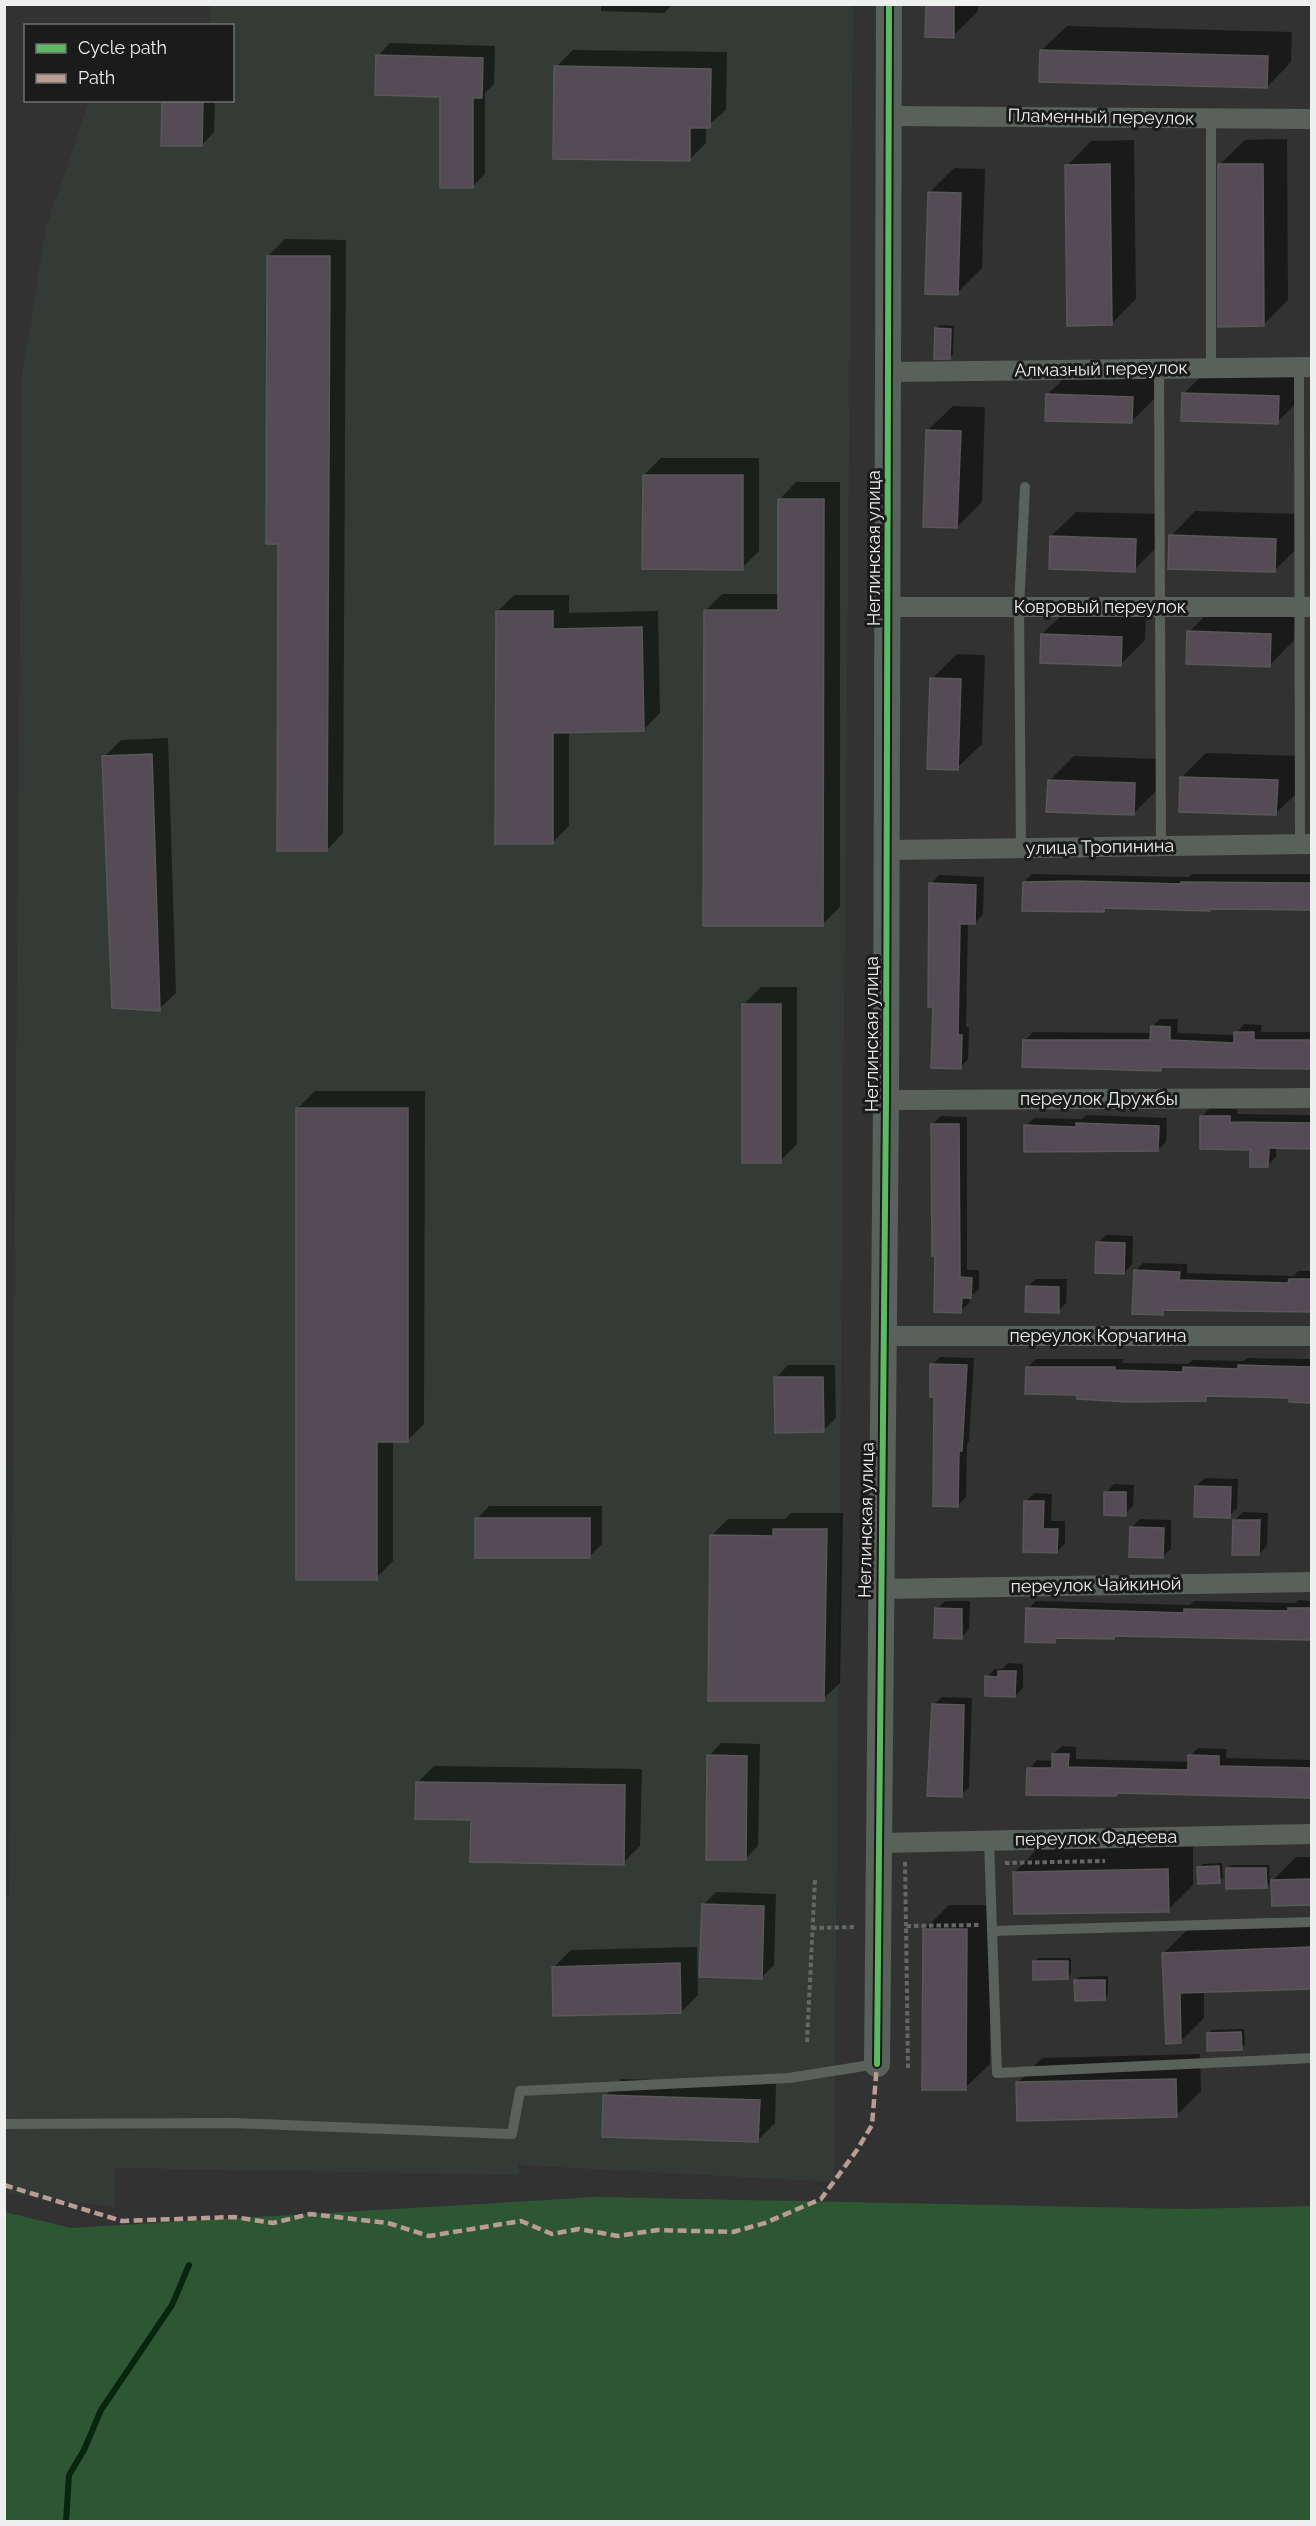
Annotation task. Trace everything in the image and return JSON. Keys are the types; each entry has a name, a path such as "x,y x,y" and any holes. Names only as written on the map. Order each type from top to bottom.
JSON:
{"street":[{"name":"Неглинская улица","path":"877,2064 888,850 889,4"},
{"name":"Пламенный переулок","path":"890,116 1311,119"},
{"name":"Алмазный переулок","path":"890,372 1305,367"},
{"name":"Ковровый переулок","path":"888,607 1306,607"},
{"name":"улица Тропинина","path":"888,850 1306,844"},
{"name":"переулок Дружбы","path":"886,1100 1311,1098"},
{"name":"переулок Корчагина","path":"884,1336 1311,1336"},
{"name":"переулок Чайкиной","path":"880,1589 1311,1582"},
{"name":"переулок Фадеева","path":"880,1843 1311,1834"}],"lane":[{"path":"1211,118 1211,368"},
{"path":"1305,367 1306,844"},
{"path":"1159,369 1161,846"},
{"path":"1021,849 1019,607 1025,487"},
{"path":"988,1840 997,2073 1311,2058"},
{"path":"992,1928 1311,1922"},
{"path":"4,2124 233,2123 512,2134 520,2091 789,2078 877,2064"}],"path":[{"path":"807,2042 814,1880"},
{"path":"908,2068 906,1926 992,1928"}],"shaded area":[{"path":"210,5 853,5 834,2182 518,2165 519,2175 115,2168 115,2207 5,2193 4,1897 9,1897 22,374 46,227 89,102 234,102 234,24 210,24"}],"green space":[{"path":"597,2197 1187,2209 1311,2206 1311,2521 5,2521 5,2212 71,2228"}],"building":[{"path":"926,4 954,4 954,38 925,37"},
{"path":"1040,50 1268,56 1267,88 1039,82"},
{"path":"376,55 483,58 482,98 473,98 473,188 440,188 440,97 375,95"},
{"path":"554,66 711,69 710,128 690,128 690,161 553,159"},
{"path":"162,102 203,102 202,146 161,146"},
{"path":"1110,164 1112,325 1067,326 1065,165"},
{"path":"1218,164 1263,164 1264,326 1218,327"},
{"path":"928,192 961,193 958,295 925,294"},
{"path":"267,256 330,256 327,851 277,851 278,544 266,544"},
{"path":"935,328 951,329 950,359 934,359"},
{"path":"1182,393 1279,396 1278,424 1181,421"},
{"path":"1046,394 1133,397 1132,423 1045,421"},
{"path":"926,430 961,431 957,528 923,527"},
{"path":"643,475 743,475 743,570 642,569"},
{"path":"778,499 824,499 823,926 703,926 704,610 778,610"},
{"path":"1169,535 1276,539 1275,572 1168,569"},
{"path":"1050,536 1136,539 1135,572 1049,569"},
{"path":"496,611 553,611 553,629 642,627 644,731 553,733 553,844 495,844"},
{"path":"1187,631 1271,634 1270,667 1186,664"},
{"path":"1041,634 1122,637 1121,666 1040,663"},
{"path":"930,678 961,679 958,770 927,769"},
{"path":"152,754 160,1011 112,1008 102,756"},
{"path":"1180,777 1278,780 1276,815 1179,812"},
{"path":"1048,780 1135,783 1134,815 1046,812"},
{"path":"1023,882 1181,884 1181,882 1311,883 1311,910 1210,909 1210,911 1104,908 1104,912 1022,911"},
{"path":"929,883 976,885 975,924 960,924 958,1035 962,1035 961,1069 931,1068 933,1007 928,1007"},
{"path":"742,1004 781,1004 781,1163 742,1163"},
{"path":"1151,1026 1170,1027 1170,1040 1234,1043 1234,1032 1254,1032 1254,1040 1311,1040 1311,1069 1161,1067 1161,1071 1022,1067 1023,1040 1150,1040"},
{"path":"296,1108 408,1108 408,1442 377,1442 377,1580 296,1580"},
{"path":"1200,1116 1230,1116 1230,1122 1311,1123 1311,1149 1269,1148 1268,1167 1250,1167 1250,1150 1200,1149"},
{"path":"1076,1123 1159,1126 1158,1151 1024,1152 1024,1125 1076,1127"},
{"path":"931,1124 959,1124 960,1277 972,1278 971,1298 962,1298 961,1313 934,1312 935,1256 932,1256"},
{"path":"1096,1242 1125,1243 1124,1274 1095,1273"},
{"path":"1134,1270 1180,1272 1179,1280 1288,1283 1289,1279 1311,1279 1311,1312 1163,1310 1163,1315 1132,1314"},
{"path":"1026,1286 1059,1287 1059,1313 1025,1312"},
{"path":"930,1364 967,1365 962,1451 959,1451 958,1507 933,1506 934,1397 930,1397"},
{"path":"1238,1365 1311,1367 1311,1403 1289,1402 1289,1398 1206,1396 1206,1401 1128,1402 1077,1399 1077,1395 1025,1394 1026,1367 1115,1367 1115,1370 1183,1372 1183,1367 1238,1369"},
{"path":"774,1377 823,1377 824,1432 775,1433"},
{"path":"1195,1486 1231,1487 1230,1518 1194,1517"},
{"path":"1104,1492 1126,1492 1126,1516 1104,1515"},
{"path":"1024,1501 1044,1501 1043,1529 1058,1529 1057,1553 1023,1552"},
{"path":"475,1518 590,1518 590,1558 475,1558"},
{"path":"1233,1520 1260,1520 1259,1555 1232,1555"},
{"path":"1130,1527 1164,1528 1163,1558 1129,1557"},
{"path":"773,1529 827,1529 824,1701 708,1701 710,1535 773,1536"},
{"path":"935,1608 962,1609 962,1639 934,1638"},
{"path":"1026,1608 1184,1613 1184,1609 1288,1611 1288,1608 1311,1608 1311,1640 1114,1636 1114,1639 1055,1638 1055,1643 1025,1642"},
{"path":"998,1671 1016,1671 1015,1697 985,1696 985,1676 998,1677"},
{"path":"932,1704 964,1705 962,1797 927,1796"},
{"path":"1052,1754 1069,1754 1068,1767 1188,1770 1188,1755 1219,1756 1219,1766 1311,1768 1311,1798 1117,1793 1116,1796 1026,1795 1027,1768 1052,1768"},
{"path":"707,1755 747,1756 746,1860 706,1860"},
{"path":"416,1782 625,1785 624,1865 470,1862 471,1820 415,1819"},
{"path":"1219,1866 1220,1883 1198,1884 1197,1867"},
{"path":"1226,1868 1266,1868 1267,1888 1226,1889"},
{"path":"1168,1869 1169,1912 1014,1914 1013,1872"},
{"path":"1311,1879 1311,1905 1272,1906 1271,1880"},
{"path":"702,1904 764,1906 762,1979 699,1977"},
{"path":"923,1929 967,1929 966,2090 922,2090"},
{"path":"1311,1947 1311,1989 1180,1993 1181,2043 1166,2044 1162,1953"},
{"path":"1033,1961 1068,1961 1068,1979 1033,1980"},
{"path":"680,1963 681,2013 553,2016 552,1967"},
{"path":"1074,1980 1105,1980 1105,2000 1075,2001"},
{"path":"1241,2032 1242,2050 1207,2051 1207,2033"},
{"path":"1176,2079 1177,2117 1017,2121 1016,2082"},
{"path":"603,2095 760,2100 758,2142 602,2137"}],"waterway":[{"path":"66,2522 69,2475 84,2450 101,2410 172,2305 189,2265"}],"marked path":[{"path":"4,2185 122,2221 234,2217 273,2223 310,2214 388,2223 429,2236 521,2221 552,2234 579,2229 618,2236 658,2230 733,2232 765,2223 821,2199 857,2150 872,2125 877,2064"}],"cycle path":[{"path":"877,2064 886,1100 889,4"}]}
